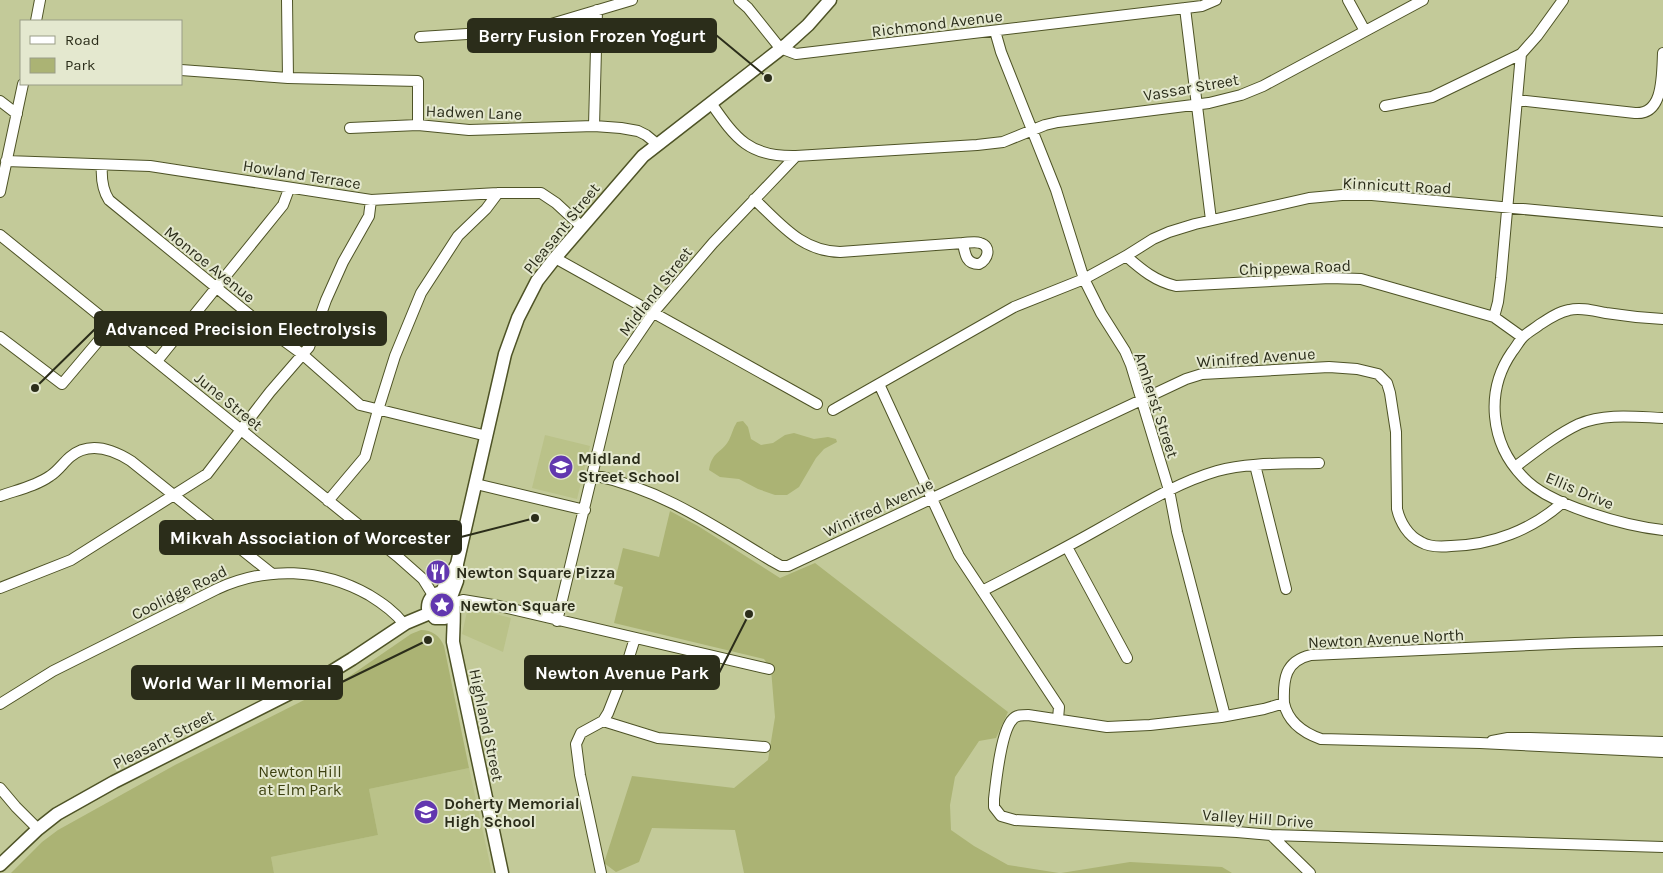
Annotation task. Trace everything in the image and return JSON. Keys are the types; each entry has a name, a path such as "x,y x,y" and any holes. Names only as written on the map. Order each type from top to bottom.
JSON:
{"main road":[{"name":"Pleasant Street","path":"446,600 457,581 457,564 504,354 514,327 537,281 635,164 657,144 808,25 830,0"},
{"path":"446,600 445,618 434,616 428,601 446,600"},
{"name":"Highland Street","path":"446,600 453,642 502,873"},
{"name":"Pleasant Street","path":"0,865 57,814 114,782 326,675 352,660 404,624 434,616"},
{"name":"Highland Street","path":"434,616 453,642"}],"street":[{"path":"36,20 40,0"},
{"path":"182,70 288,78 287,0"},
{"path":"420,37 531,30 632,0"},
{"path":"739,0 748,8 780,48"},
{"name":"Richmond Avenue","path":"780,48 796,54 1202,6 1216,0"},
{"path":"1348,0 1365,31"},
{"name":"Vassar Street","path":"711,103 726,124 747,146 773,155 796,156 991,144 1003,142 1058,122 1197,105 1252,91 1424,0"},
{"path":"1385,106 1432,97 1521,54 1537,36 1562,0"},
{"path":"1185,8 1210,220"},
{"path":"594,126 597,10"},
{"name":"Amherst Street","path":"994,31 1056,190 1084,279 1101,313 1131,364 1168,490 1177,532 1225,716"},
{"path":"1517,100 1635,113 1650,112 1658,106 1662,96 1663,53"},
{"path":"1494,317 1498,302 1521,54"},
{"name":"Hadwen Lane","path":"288,78 418,81 418,125 469,130 594,126 622,128 638,131 657,144"},
{"path":"0,192 23,85"},
{"path":"0,101 17,114"},
{"path":"350,128 418,125"},
{"name":"Midland Street","path":"557,621 619,363 653,313 713,243 796,156"},
{"name":"Howland Terrace","path":"6,161 150,166 289,189 371,200 498,193 540,194 556,203 582,227"},
{"name":"Monroe Avenue","path":"102,165 102,185 109,200 216,288 302,354 360,405 487,436"},
{"path":"157,361 283,205 289,189"},
{"path":"328,501 365,456 395,356 421,293 458,236 486,209 498,193"},
{"name":"Kinnicutt Road","path":"833,410 1014,307 1084,279 1153,239 1210,220 1301,200 1342,195 1372,195 1663,222"},
{"path":"754,199 796,238 820,250 846,252 963,243"},
{"path":"0,588 71,560 207,474 270,392 309,348 326,300 343,262 369,216 371,200"},
{"name":"June Street","path":"0,235 157,361 423,579 446,600"},
{"name":"Chippewa Road","path":"1126,256 1141,270 1154,278 1176,286 1330,278 1355,279 1494,317 1522,337"},
{"path":"555,258 817,404"},
{"name":"Ellis Drive","path":"1663,319 1639,318 1577,309 1568,310 1546,320 1522,337 1505,362 1494,400 1496,428 1505,452 1522,477 1534,488 1562,502 1620,523 1663,530"},
{"path":"0,338 62,384 111,326"},
{"name":"Winifred Avenue","path":"593,475 628,484 685,509 710,522 781,566 788,566 1194,375 1329,367 1369,371 1383,378 1387,383 1396,432 1397,509 1400,520 1414,539 1422,544 1444,547 1482,543 1521,530 1539,521 1562,502"},
{"path":"879,384 959,556 1059,707 1058,719 1107,727 1150,726 1225,716 1264,709 1284,703 1286,711 1298,726 1305,732 1322,739 1480,743 1663,752"},
{"path":"1515,467 1547,443 1580,424 1605,418 1663,418"},
{"path":"0,496 42,481 54,473 70,456 89,448 110,449 130,460 271,573"},
{"path":"982,591 1067,547 1168,490 1217,471 1255,466 1319,463"},
{"path":"1255,466 1286,589"},
{"path":"476,484 584,510"},
{"path":"1067,547 1126,658"},
{"name":"Coolidge Road","path":"0,704 46,675 218,588 234,581 271,573 306,573 334,579 350,585 381,602 404,624"},
{"path":"446,600 472,601 769,669"},
{"path":"601,873 576,748 577,739 581,733 603,721 612,704 635,638"},
{"name":"Newton Avenue North","path":"1284,703 1285,678 1288,671 1294,662 1311,655 1575,643 1663,642"},
{"name":"Valley Hill Drive","path":"1058,719 1028,715 1020,716 1013,719 1007,730 1002,744 994,799 994,807 1006,819 1271,835 1663,847"},
{"path":"603,721 658,738 765,747"},
{"path":"1480,743 1508,738 1663,742"},
{"path":"0,788 38,829"},
{"path":"1271,835 1310,873"}],"shaded area":[{"name":"Midland Street School","path":"545,435 590,446 577,499 532,488"},
{"path":"468,607 511,618 503,652 462,634"},
{"name":"Doherty Memorial High School","path":"469,768 492,873 274,873 271,857 378,835 369,789"}],"green space":[{"path":"743,421 748,427 751,439 761,445 773,443 785,435 794,433 814,439 828,437 836,439 837,442 824,449 816,458 799,487 787,495 775,495 739,479 720,477 709,470 712,459 729,440 734,426 737,422"},
{"path":"670,511 698,526 780,578 815,563 1008,712 996,738 979,741 955,777 950,805 951,830 974,846 1008,865 1059,873 744,873 735,830 652,828 639,862 616,872 604,863 632,776 734,788 768,760 775,717 771,669 764,659 614,623 623,587 614,584 623,548 659,557"},
{"name":"Newton Hill at Elm Park","path":"421,630 435,634 444,646 469,768 369,789 378,835 271,857 274,873 11,873 42,842 58,830 175,765 344,680 411,634"},
{"path":"1130,862 1222,867 1232,873 1061,873"}],"place":[{"name":"Berry Fusion Frozen Yogurt","path":"768,78"},
{"name":"Advanced Precision Electrolysis","path":"35,388"},
{"name":"Midland Street School","path":"561,467"},
{"name":"Mikvah Association of Worcester","path":"535,518"},
{"name":"Newton Square Pizza","path":"438,572"},
{"name":"Newton Square","path":"442,605"},
{"name":"Newton Avenue Park","path":"749,614"},
{"name":"World War II Memorial","path":"428,640"},
{"name":"Doherty Memorial High School","path":"426,812"}]}
